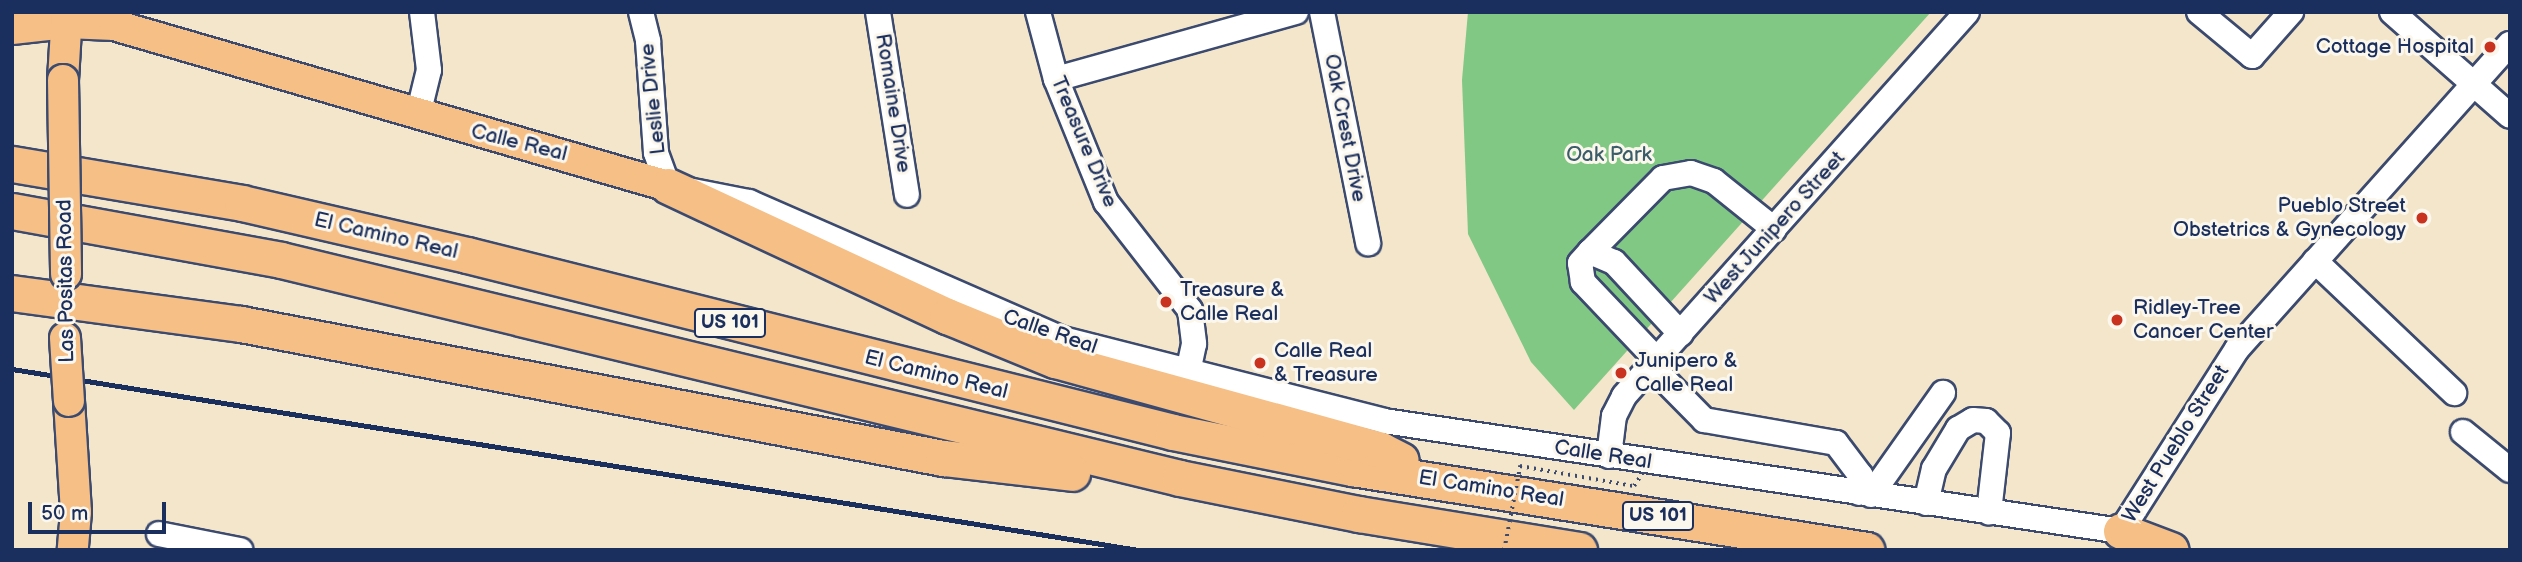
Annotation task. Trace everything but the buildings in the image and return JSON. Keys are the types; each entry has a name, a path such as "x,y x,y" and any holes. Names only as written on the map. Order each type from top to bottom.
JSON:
{"highway":[{"name":"El Camino Real","path":"12,164 242,204 481,258 1063,408 1277,454 1867,550"},
{"path":"667,186 921,304 1033,352 1381,450 1448,483"},
{"name":"El Camino Real","path":"12,211 281,260 1070,454 1359,514 1579,550"},
{"path":"12,293 67,288 241,324 943,458 1359,514"},
{"path":"2121,531 2171,550"}],"main road":[{"name":"Calle Real","path":"12,29 67,18 114,25 667,186"},
{"name":"Las Positas Road","path":"67,18 63,80 67,288 65,338 76,512 73,550"}],"street":[{"path":"418,115 429,70 422,12"},
{"name":"Leslie Drive","path":"641,12 648,41 656,153 667,186"},
{"name":"Romaine Drive","path":"878,12 907,195"},
{"name":"Treasure Drive","path":"1038,12 1056,79 1106,202 1190,310 1194,344 1188,372"},
{"path":"1056,79 1296,12"},
{"name":"Oak Crest Drive","path":"1322,12 1368,243"},
{"name":"West Junipero Street","path":"1609,456 1616,407 1967,12"},
{"path":"2199,12 2252,56 2291,12"},
{"path":"2392,12 2510,116"},
{"name":"West Pueblo Street","path":"2121,531 2197,415 2220,374 2315,261 2510,44"},
{"path":"1774,229 1714,181 1691,173 1663,178 1580,263 1583,282 1704,420 1836,443 1861,477 1865,494"},
{"name":"Calle Real","path":"667,186 749,202 1008,319 1063,339 1384,421 2121,531"},
{"path":"1590,252 1614,262 1681,334"},
{"path":"2315,261 2454,393"},
{"path":"1865,494 1943,393"},
{"path":"1926,503 1934,469 1958,429 1973,420 1986,421 1998,432 1989,512"},
{"path":"2463,432 2507,463"},
{"path":"159,534 240,550"}],"path":[{"path":"1504,550 1520,466 1634,486 1643,472"}],"green space":[{"name":"Oak Park","path":"1468,12 1931,12 1574,410 1531,362 1468,234 1462,80"}],"railway":[{"path":"12,369 1138,550"}],"place":[{"name":"Cottage Hospital","path":"2490,47"},
{"name":"Pueblo Street Obstetrics & Gynecology","path":"2422,218"},
{"name":"Treasure & Calle Real","path":"1166,302"},
{"name":"Ridley-Tree Cancer Center","path":"2117,320"},
{"name":"Calle Real & Treasure","path":"1260,363"},
{"name":"Junipero & Calle Real","path":"1621,373"}]}
